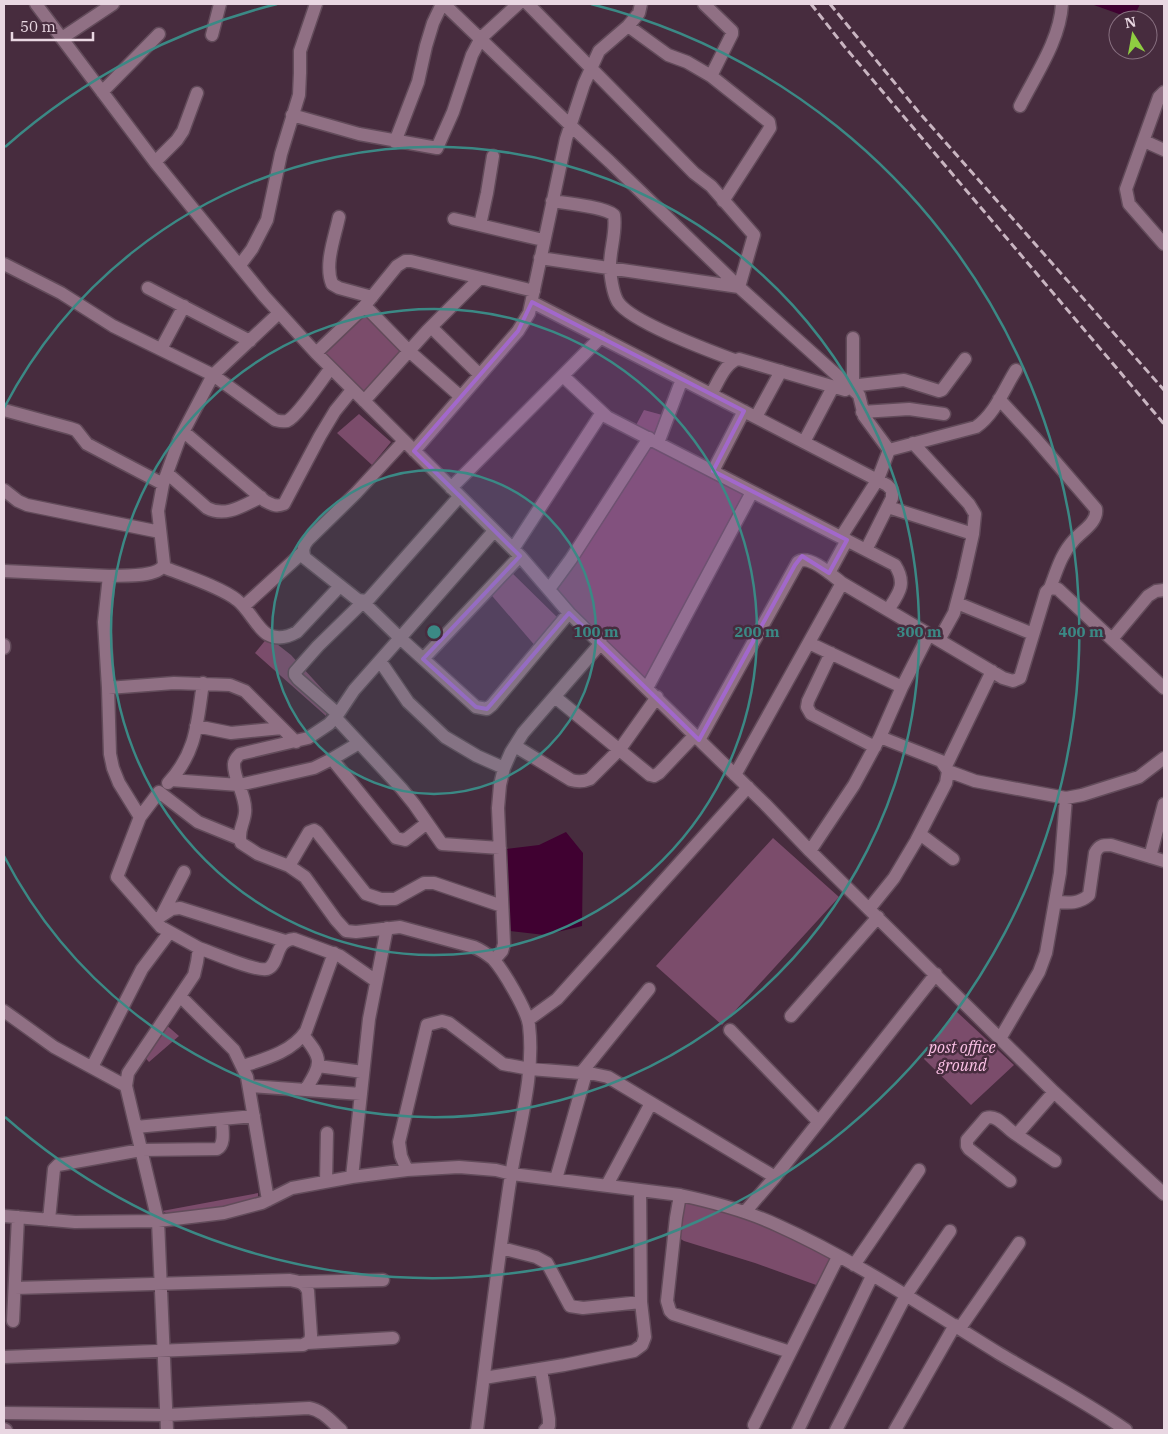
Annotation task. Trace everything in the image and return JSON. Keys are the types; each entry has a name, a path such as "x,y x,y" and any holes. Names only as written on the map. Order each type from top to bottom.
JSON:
{"street":[{"path":"36,4 156,162 279,313 316,353 516,552 569,613 648,688 810,851 1001,1037 1054,1092 1163,1188"},
{"path":"62,38 114,4"},
{"path":"212,35 220,4"},
{"path":"240,265 267,220 281,154 298,96 300,52 316,4"},
{"path":"395,142 418,82 433,23 443,4 481,38 739,287 851,386 860,395 862,412 889,450"},
{"path":"292,116 359,134 436,149 453,112 472,56 481,38 518,4"},
{"path":"528,4 694,173 711,186 754,235 739,287"},
{"path":"414,451 518,331 529,313 543,240 570,125 591,66 598,51 628,26 638,13 641,4"},
{"path":"704,4 732,31 711,76"},
{"path":"1020,106 1054,39 1060,22 1062,4"},
{"path":"628,26 668,55 687,62 711,76 771,125 723,201"},
{"path":"102,92 159,34"},
{"path":"1164,92 1159,97 1126,189 1129,204 1164,244"},
{"path":"156,162 177,140 183,130 197,93"},
{"path":"1144,140 1164,150"},
{"path":"480,225 493,156"},
{"path":"552,201 599,209 614,215 610,268 617,300 625,310 640,319 691,344 734,360 743,360 845,390 851,386 904,380 939,391 942,390 965,358"},
{"path":"339,217 330,261 329,274 332,284 368,301 409,351 461,397"},
{"path":"454,219 543,240"},
{"path":"540,258 739,287"},
{"path":"316,353 368,301 397,266 405,261 480,278 533,297 601,337 878,479 892,490 892,498 866,550"},
{"path":"4,264 61,293 113,326 213,375 280,422 287,420 297,412 331,368"},
{"path":"364,401 431,327 480,278"},
{"path":"148,288 250,341"},
{"path":"161,349 184,306"},
{"path":"4,571 109,576 154,573 163,567 158,511 165,479 184,432 213,375 279,313"},
{"path":"431,327 480,374"},
{"path":"500,848 442,844 405,793 337,716 295,676 295,672 318,646 363,602 370,599 455,493 601,337"},
{"path":"851,386 853,338"},
{"path":"711,394 728,366 734,360"},
{"path":"889,450 976,427 984,421 1016,370"},
{"path":"756,417 781,372"},
{"path":"563,376 607,417"},
{"path":"549,589 653,441 682,379"},
{"path":"804,442 833,387"},
{"path":"184,432 273,506 284,504 320,436 352,390"},
{"path":"555,697 620,749 645,772 654,776 697,738 798,562 802,559 808,560 830,573 842,583 1003,678 1013,681 1020,678 1042,602 1050,588 1061,556 1097,515 1096,510 1034,436 999,399"},
{"path":"862,412 909,409 944,414"},
{"path":"4,410 76,430 87,444 165,479 215,512 233,510 261,497"},
{"path":"713,472 744,411"},
{"path":"423,659 516,552 601,414 895,565 902,577 900,589 888,610"},
{"path":"244,606 302,552 304,545 315,532 356,493 404,441"},
{"path":"810,851 854,785 878,742 902,687 934,637 950,622 957,603 973,534 975,514 969,504 913,443"},
{"path":"830,573 844,539 878,479 889,450"},
{"path":"4,490 18,501 27,505 160,532"},
{"path":"648,688 752,492"},
{"path":"888,506 973,534"},
{"path":"477,1430 501,1248 530,1069 531,1046 528,1020 494,960 484,951 410,929 387,928 356,932 346,931 306,877 288,866 258,854 241,844 239,833 246,811 234,761 240,754 308,738 329,724 337,716 354,690 494,531"},
{"path":"302,552 312,565 363,602 476,707 487,709 492,705 569,613"},
{"path":"163,567 224,592 244,606 268,634 280,638 296,632 340,586"},
{"path":"109,576 104,622 110,754 119,783 140,817"},
{"path":"735,775 842,583"},
{"path":"1050,588 1058,589 1068,597 1164,688"},
{"path":"1112,639 1148,596 1156,591 1164,590"},
{"path":"957,603 1033,634"},
{"path":"494,960 502,951 504,944 498,808 504,768 523,733 601,643"},
{"path":"809,643 902,687"},
{"path":"831,653 808,701 808,709 811,714 878,742 940,761 947,768 976,781 1066,798 1082,795 1139,777 1164,758"},
{"path":"380,660 408,702 445,737 504,768"},
{"path":"791,1016 874,913 920,834 946,783 947,768 992,671"},
{"path":"108,688 158,683 230,685 245,691 296,742"},
{"path":"203,683 194,739 190,752 181,768 140,817 117,877 158,918 169,933 199,948 257,969 268,969 272,966 285,941"},
{"path":"515,746 571,780 581,782 590,779 620,749 657,697"},
{"path":"196,726 232,733 282,728"},
{"path":"171,780 239,785 308,770 332,759 359,742"},
{"path":"332,759 396,838 404,840 427,823"},
{"path":"528,1020 557,999 748,788"},
{"path":"159,792 198,822 240,839"},
{"path":"1001,1037 1042,965 1046,953 1060,873 1066,798"},
{"path":"1150,857 1164,804"},
{"path":"288,866 309,832 314,830 366,894 381,899 395,899 424,884 434,883 502,906"},
{"path":"920,834 953,859"},
{"path":"1056,902 1074,903 1084,900 1089,895 1095,853 1098,847 1103,845 1111,845 1164,861"},
{"path":"158,918 184,872"},
{"path":"158,918 172,909 185,908 285,941 294,939 334,953 376,981"},
{"path":"352,1177 369,1019 387,928"},
{"path":"92,1067 142,968 169,933"},
{"path":"168,1430 158,1221 126,1086 128,1073 132,1065 194,975 198,962 199,948"},
{"path":"243,1066 268,1058 297,1043 303,1035 334,953"},
{"path":"745,1212 936,974"},
{"path":"556,1179 584,1073 649,989"},
{"path":"180,996 234,1050 243,1066 249,1086 268,1200"},
{"path":"4,1010 54,1047 126,1086"},
{"path":"407,1170 401,1156 399,1142 427,1025 442,1021 449,1023 498,1061 511,1066 584,1073 608,1078 775,1177"},
{"path":"730,1030 818,1121"},
{"path":"303,1035 317,1054 318,1066 316,1074 306,1089"},
{"path":"318,1066 363,1072"},
{"path":"249,1086 361,1094"},
{"path":"1014,1133 1023,1130 1054,1092"},
{"path":"607,1186 651,1103"},
{"path":"136,1127 254,1116"},
{"path":"1010,1182 969,1149 966,1143 975,1130 989,1117 994,1117 1055,1162"},
{"path":"49,1220 52,1176 54,1169 58,1166 141,1150 220,1148 223,1143 222,1120"},
{"path":"326,1181 327,1133"},
{"path":"4,1216 76,1222 158,1221 224,1213 268,1200 292,1188 326,1181 407,1170 459,1167 496,1170 512,1174 680,1195 745,1212 777,1225 838,1256 906,1295 1126,1430"},
{"path":"854,1265 919,1170"},
{"path":"484,1378 599,1358 638,1349 642,1345 644,1337 641,1302 640,1190"},
{"path":"680,1195 667,1302 670,1311 673,1314 790,1352"},
{"path":"13,1321 18,1217"},
{"path":"840,1429 906,1295 950,1231"},
{"path":"895,1430 957,1326 1019,1243"},
{"path":"501,1248 547,1263 570,1306 575,1308 641,1302"},
{"path":"754,1425 838,1256"},
{"path":"798,1430 872,1276"},
{"path":"15,1288 290,1280 300,1282 383,1280"},
{"path":"300,1282 306,1285 308,1291 311,1335 310,1341 307,1343"},
{"path":"4,1357 164,1351 392,1338"},
{"path":"541,1369 549,1419 549,1426 546,1430"},
{"path":"4,1413 167,1415 309,1408 323,1413 341,1430"}],"highlighted area":[{"path":"532,302 744,411 713,471 847,540 829,573 802,556 795,565 699,740 569,613 487,709 476,707 423,659 520,556 414,451 518,331"}],"green space":[{"path":"365,309 406,351 361,403 322,358 333,340"},
{"path":"644,410 666,416 656,440 634,429"},
{"path":"359,414 391,442 372,465 337,433"},
{"path":"650,443 748,494 643,691 548,595"},
{"path":"506,567 562,622 537,648 487,590"},
{"path":"268,637 291,655 335,703 329,707 326,716 255,653"},
{"path":"773,838 839,897 722,1025 656,966"},
{"name":"post office ground","path":"957,1012 1014,1065 971,1105 924,1059 953,1013"},
{"path":"164,1023 179,1036 149,1062 141,1053"},
{"path":"258,1193 258,1201 172,1216 162,1211"},
{"path":"683,1199 742,1216 797,1239 834,1259 819,1286 755,1263 684,1241 679,1238"}],"shaded area":[{"path":"1091,4 1140,4 1137,10 1108,10"},
{"path":"566,832 583,853 582,926 545,935 510,931 505,849 539,845"}],"railway":[{"path":"811,4 844,46 1164,424"},
{"path":"830,4 917,110 1164,390"}]}
